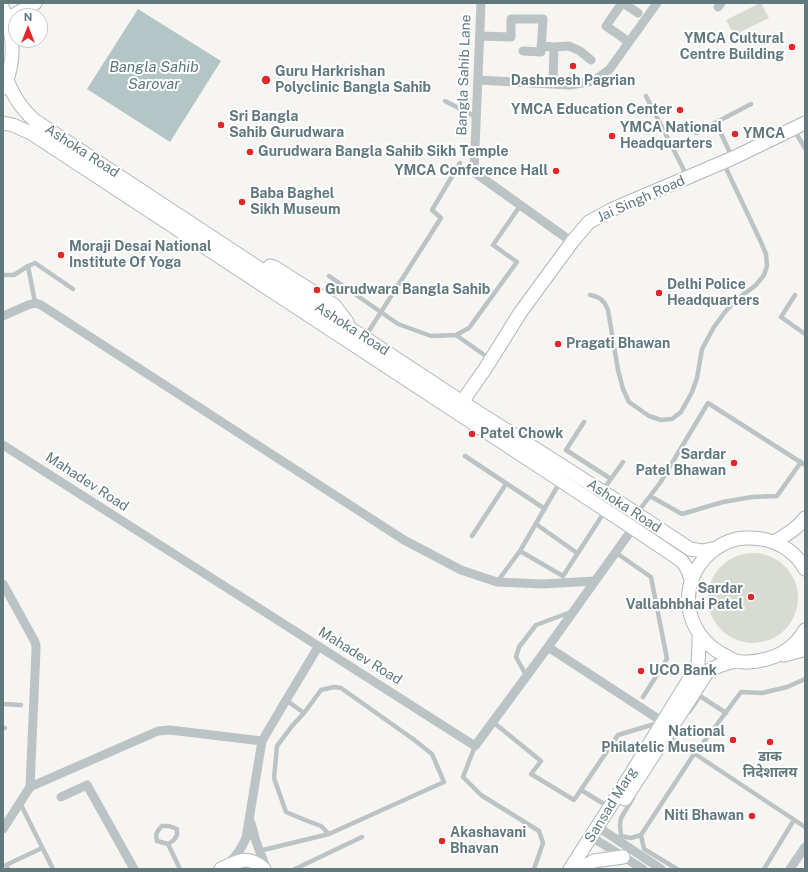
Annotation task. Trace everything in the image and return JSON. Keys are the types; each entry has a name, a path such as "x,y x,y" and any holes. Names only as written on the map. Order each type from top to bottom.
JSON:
{"main road":[{"path":"5,85 11,65 12,50 11,34 5,14 35,3"},
{"name":"Ashoka Road","path":"5,85 26,113 34,120 252,263 274,267 334,305 352,329 462,402 690,549 703,551 716,548"},
{"name":"Ashoka Road","path":"3,123 13,124 31,133 606,510 682,561 692,580"},
{"name":"Jai Singh Road","path":"462,402 491,360 520,313 572,242 589,222 613,209 728,160 799,125"},
{"path":"774,542 794,530 805,518"},
{"path":"805,569 794,555 785,547 774,542 759,538 744,538 730,541 716,548 705,558 696,570 689,591 688,602 693,624 704,641 711,647 736,661 758,661 805,650"},
{"path":"772,658 793,645 805,630"},
{"name":"Sansad Marg","path":"599,834 609,807 698,665 699,634"},
{"name":"Sansad Marg","path":"577,869 708,671 717,666 736,661"},
{"path":"577,869 594,861 623,857"},
{"path":"227,866 241,860 256,862 265,869"}],"street":[{"name":"Bangla Sahib Lane","path":"481,3 474,172 572,242"},
{"path":"629,42 606,26 623,3 638,13"},
{"path":"478,80 570,85 594,81 609,70 657,3"},
{"path":"480,36 511,37 511,19 543,19 541,52 523,51"},
{"path":"541,46 569,46 580,51 591,60"},
{"path":"554,47 554,84"},
{"path":"3,316 28,305 35,303 41,305 404,540 461,570 497,582 542,584 595,581"},
{"name":"Mahadev Road","path":"3,445 475,746"},
{"path":"475,746 633,528"},
{"path":"3,584 36,645 30,787 3,829"},
{"path":"227,866 238,854 246,838 262,741 318,647"},
{"path":"548,647 663,722"},
{"path":"30,787 158,731 170,730 262,741"},
{"path":"61,797 87,785 134,869"},
{"path":"249,819 253,826 254,836 259,851 264,860 265,869"},
{"path":"599,834 623,857 643,869"},
{"path":"599,834 661,869"},
{"path":"790,869 804,851"}],"lane":[{"path":"646,96 688,178"},
{"path":"444,101 476,117"},
{"path":"696,133 751,104"},
{"path":"590,295 598,297 605,303 608,310 618,370 623,389 629,402 649,416 661,420 672,420 681,412 692,392 697,378 702,349 714,327 732,304 756,285 764,275 767,266 766,254 728,160 716,123"},
{"path":"799,125 805,148"},
{"path":"365,337 441,218 432,210 460,163"},
{"path":"329,276 398,324 431,336 456,335 468,328 517,262 494,245 520,206"},
{"path":"3,275 14,275 35,263 73,289"},
{"path":"28,266 35,303"},
{"path":"795,295 781,317 805,334"},
{"path":"456,335 491,360"},
{"path":"636,514 660,483 708,403 803,463 777,496 752,497 723,502 682,514 650,496"},
{"path":"584,422 566,450 611,479"},
{"path":"465,456 545,509"},
{"path":"602,492 623,462"},
{"path":"497,582 520,551 561,481"},
{"path":"472,536 506,484"},
{"path":"520,551 563,576 606,510"},
{"path":"536,524 578,553"},
{"path":"615,552 651,576 660,621 667,659 643,697"},
{"path":"527,676 516,657 519,647 536,625 573,612"},
{"path":"703,743 741,692 762,693 787,687 805,680"},
{"path":"259,851 329,834 444,782 432,754 413,738 342,688 334,687 321,690 277,746 274,778 286,812 321,826 329,834"},
{"path":"687,714 700,696 726,713"},
{"path":"286,700 304,713"},
{"path":"3,704 21,705"},
{"path":"493,722 541,761 531,774 574,800 618,735 663,722"},
{"path":"662,751 675,732"},
{"path":"670,738 805,827"},
{"path":"475,746 463,777 481,795 539,831 543,843 534,869"},
{"path":"638,791 621,818 621,836 631,838 641,835 694,754"},
{"path":"581,790 609,807"},
{"path":"20,803 53,869"},
{"path":"764,869 794,820"},
{"path":"168,844 177,835 177,829 169,826 162,826 156,835 157,841 168,844 180,869"},
{"path":"641,835 644,849 677,869"},
{"path":"296,869 362,836"},
{"path":"8,869 6,865 42,848"}],"shaded area":[{"path":"760,3 769,18 734,35 726,20"},
{"path":"753,553 770,556 785,566 795,581 798,598 795,615 785,630 770,640 753,643 736,640 721,630 711,615 708,598 711,581 721,566 736,556"}],"water":[{"name":"Bangla Sahib Sarovar","path":"138,9 221,61 170,142 87,89"}],"place":[{"name":"YMCA Cultural Centre Building","path":"792,47"},
{"name":"Dashmesh Pagrian","path":"573,66"},
{"name":"Guru Harkrishan Polyclinic Bangla Sahib","path":"266,80"},
{"name":"YMCA Education Center","path":"680,110"},
{"name":"Sri Bangla Sahib Gurudwara","path":"221,125"},
{"name":"YMCA","path":"735,134"},
{"name":"YMCA National Headquarters","path":"612,136"},
{"name":"Gurudwara Bangla Sahib Sikh Temple","path":"250,152"},
{"name":"YMCA Conference Hall","path":"556,171"},
{"name":"Baba Baghel Sikh Museum","path":"242,202"},
{"name":"Moraji Desai National Institute Of Yoga","path":"61,255"},
{"name":"Gurudwara Bangla Sahib","path":"317,290"},
{"name":"Delhi Police Headquarters","path":"659,293"},
{"name":"Pragati Bhawan","path":"558,344"},
{"name":"Patel Chowk","path":"472,434"},
{"name":"Sardar Patel Bhawan","path":"734,463"},
{"name":"Sardar Vallabhbhai Patel","path":"751,597"},
{"name":"UCO Bank","path":"641,671"},
{"name":"National Philatelic Museum","path":"733,740"},
{"name":"डाक निदेशालय","path":"770,742"},
{"name":"Niti Bhawan","path":"752,816"},
{"name":"Akashavani Bhavan","path":"442,841"}]}
